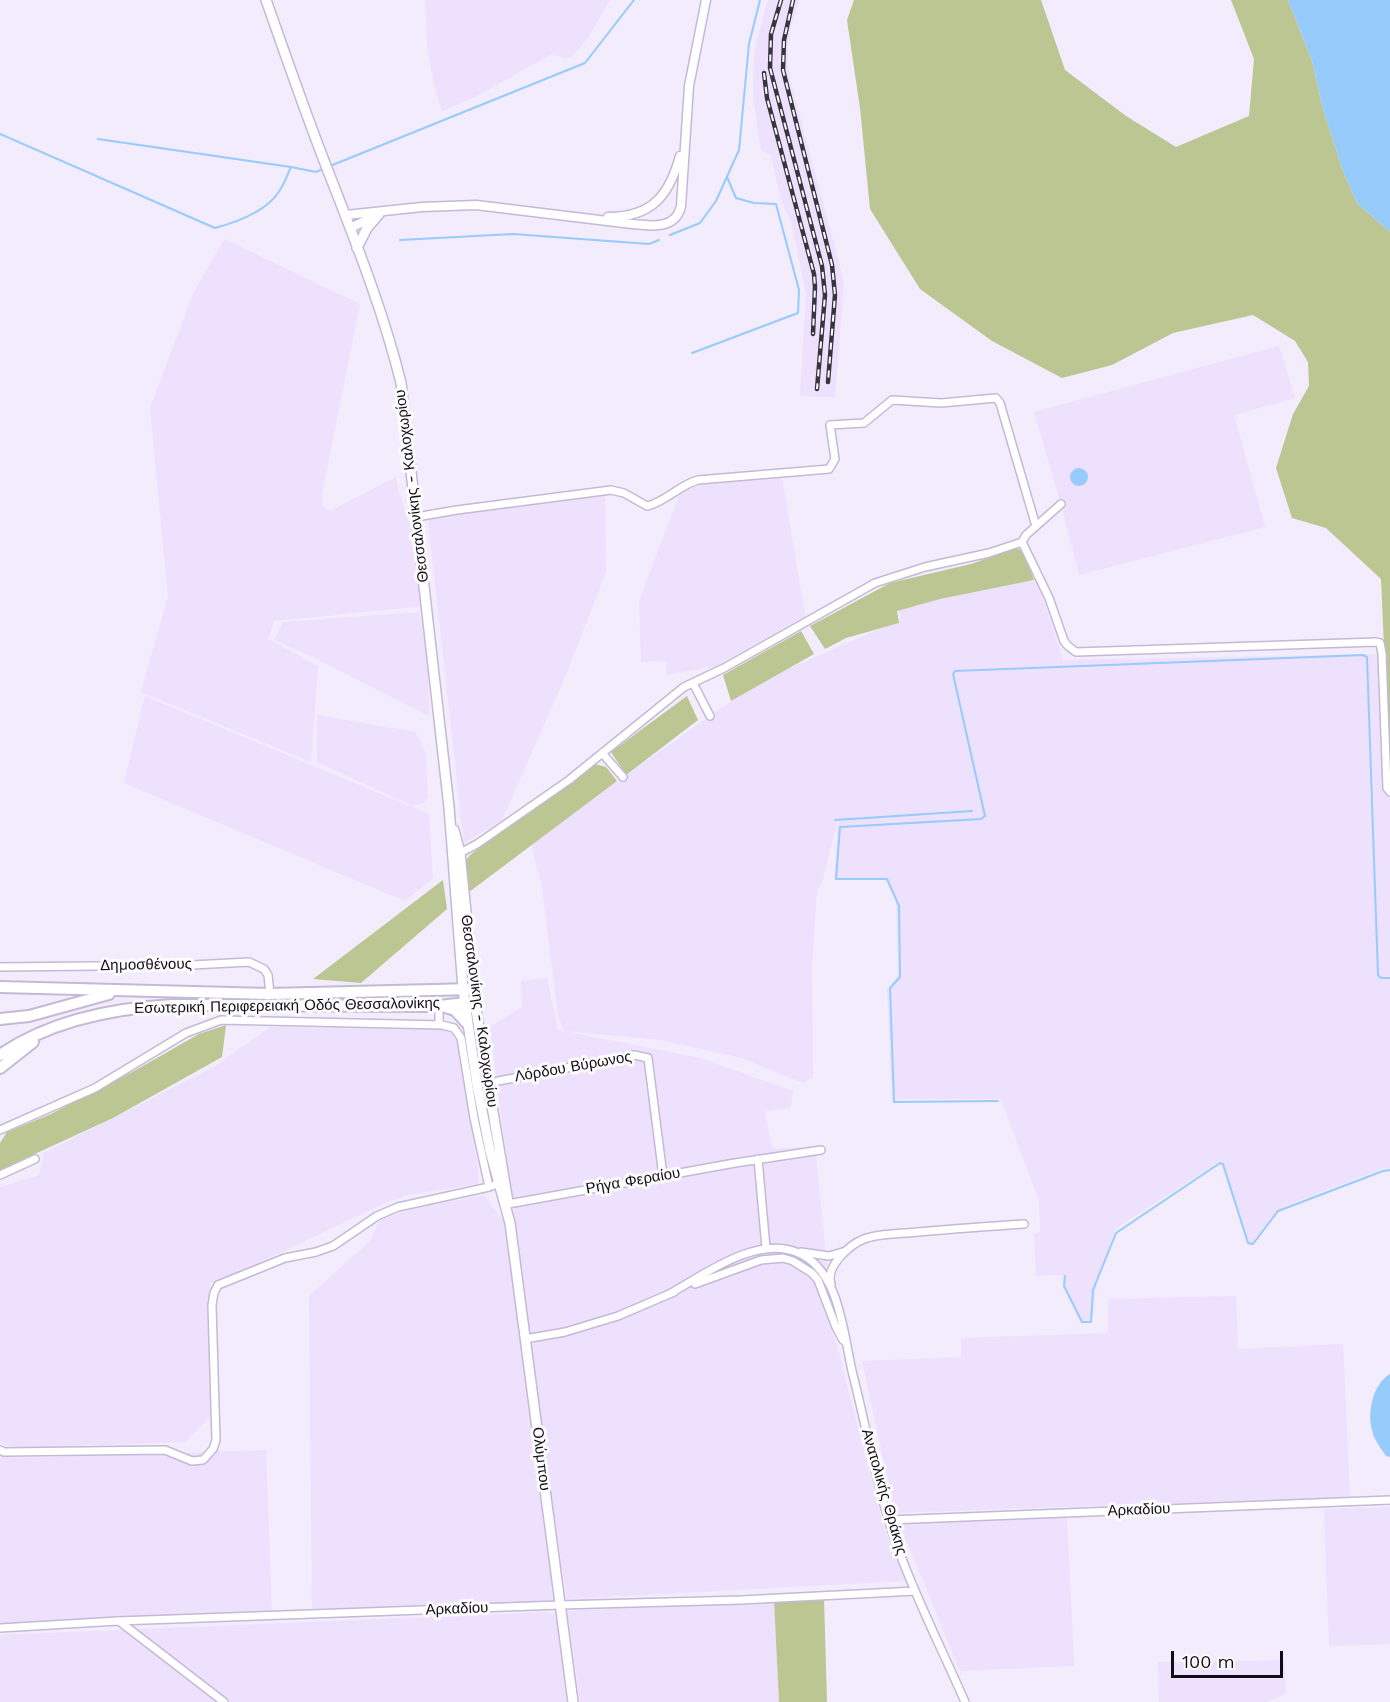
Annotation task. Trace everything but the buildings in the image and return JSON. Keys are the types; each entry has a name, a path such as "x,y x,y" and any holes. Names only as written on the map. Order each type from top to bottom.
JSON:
{"highway":[{"name":"Εσωτερική Περιφερειακή Οδός Θεσσαλονίκης","path":"0,987 270,994 468,989"},
{"path":"0,1019 28,1016 99,997 136,990"},
{"name":"Εσωτερική Περιφερειακή Οδός Θεσσαλονίκης","path":"0,1056 19,1043 79,1018 134,1006 439,1006 470,1003"},
{"path":"439,1006 455,1010 467,1023"},
{"path":"0,1068 51,1030"}],"main road":[{"name":"Θεσσαλονίκης - Καλοχωρίου","path":"266,0 321,153 346,215 394,355 401,383 449,807 456,903 470,1003 488,1083 498,1185"},
{"path":"357,248 367,228 383,213"},
{"name":"Θεσσαλονίκης - Καλοχωρίου","path":"449,807 460,857 464,891 468,989"},
{"name":"Θεσσαλονίκης - Καλοχωρίου","path":"470,1003 467,1023 477,1085 498,1185 508,1204 508,1216"},
{"path":"498,1185 508,1216"},
{"name":"Ολύμπου","path":"508,1216 573,1702"}],"street":[{"path":"346,215 448,205 476,205 656,226 673,220 680,212 681,206 693,58 706,0"},
{"path":"594,220 634,215 660,200 676,169 685,138"},
{"path":"350,228 383,213"},
{"path":"416,517 611,490 624,493 647,506 656,504 686,483 698,480 829,469 835,459 830,425 864,423 892,400 941,403 996,398 1000,403 1036,526"},
{"path":"460,857 602,753 675,693 875,583 925,567 989,553 1022,542 1061,504"},
{"path":"1022,542 1048,598 1064,641 1076,652 1380,643 1387,788 1390,792"},
{"path":"693,683 710,716"},
{"path":"602,753 623,777"},
{"name":"Δημοσθένους","path":"0,967 192,965 249,962 264,969 268,975 270,994"},
{"path":"439,1006 440,1024"},
{"path":"0,1131 94,1088 186,1033 211,1023 231,1019 440,1024 454,1028 460,1038 474,1118 498,1185 398,1207 377,1216 333,1246 285,1258 218,1285 212,1305 216,1440 213,1449 203,1460 192,1461 165,1450 4,1452 0,1450"},
{"name":"Λόρδου Βύρωνος","path":"488,1083 634,1055 648,1058 663,1176"},
{"name":"Ρήγα Φεραίου","path":"508,1204 758,1159 821,1150"},
{"path":"0,1174 35,1159"},
{"path":"758,1159 766,1248"},
{"path":"835,1292 830,1274 848,1250 864,1239 1024,1224"},
{"name":"Ανατολικής Θράκης","path":"671,1293 745,1253 766,1248 796,1251 807,1257 820,1270 835,1292 845,1345 889,1520 915,1591 964,1702"},
{"path":"796,1251 829,1256 848,1250"},
{"path":"819,1280 820,1270 829,1256"},
{"name":"Ανατολικής Θράκης","path":"525,1339 565,1332 618,1316 671,1293 761,1260 783,1258 793,1261 819,1280 845,1345"},
{"path":"806,1269 820,1270 837,1262"},
{"name":"Αρκαδίου","path":"889,1520 1390,1500"},
{"name":"Αρκαδίου","path":"0,1628 118,1621 741,1600 915,1591"},
{"path":"118,1621 224,1702"}],"shaded area":[{"path":"425,0 610,0 588,37 572,57 564,58 552,54 475,97 442,111 434,86 427,45"},
{"path":"768,0 799,0 788,45 791,83 844,282 835,397 800,396 806,294 791,221 781,201 771,155 761,150 753,97 754,51"},
{"path":"224,239 360,304 322,494 323,506 330,511 396,477 407,518 415,533 425,606 274,621 268,639 318,666 311,762 141,692 168,597 150,408 193,294"},
{"path":"1279,346 1295,398 1234,415 1265,527 1079,575 1034,412"},
{"path":"782,478 805,616 716,666 666,675 666,661 641,662 639,601 682,488 693,485"},
{"path":"605,489 606,572 565,677 502,820 464,843 428,520"},
{"path":"1037,580 1063,660 1382,654 1390,760 1390,1168 1384,1168 1282,1207 1249,1247 1220,1161 1115,1229 1096,1287 1092,1320 1080,1321 1062,1275 1036,1276 1034,1233 1040,1232 1039,1201 1001,1099 892,1099 887,990 898,975 896,901 885,879 834,878 838,819 823,878 817,892 812,964 813,1077 803,1083 742,1058 661,1040 564,1031 558,1016 542,887 531,844 750,688 900,620 899,603"},
{"path":"419,612 428,663 429,716 315,658 274,640 283,622"},
{"path":"145,696 429,814 433,878 405,901 124,783"},
{"path":"317,715 415,732 426,757 428,796 424,803 413,806 317,762"},
{"path":"547,978 558,1030 700,1058 793,1091 790,1108 764,1111 773,1149 815,1146 834,1335 883,1524 905,1581 567,1599 525,1339 519,1255 490,1027 522,1007 521,981"},
{"path":"270,1027 448,1029 457,1041 478,1166 478,1184 407,1195 218,1282 210,1283 213,1414 185,1442 15,1448 0,1443 0,1187 39,1175 44,1153 214,1067"},
{"path":"484,1195 505,1223 556,1601 554,1603 312,1613 309,1296 370,1241 380,1220 412,1209"},
{"path":"1236,1296 1238,1349 1343,1344 1350,1497 895,1513 862,1361 961,1357 961,1338 1108,1333 1108,1299"},
{"path":"266,1450 272,1613 0,1626 0,1455 23,1458"},
{"path":"1390,1507 1390,1644 1329,1646 1324,1509"},
{"path":"1067,1517 1074,1666 960,1671 899,1523"},
{"path":"774,1601 779,1702 580,1702 567,1611"},
{"path":"547,1612 558,1615 571,1702 0,1702 0,1635"},
{"path":"1284,1660 1286,1693 1267,1702 1159,1702 1158,1662"}],"green space":[{"path":"854,0 1041,0 1065,70 1126,116 1176,147 1249,116 1254,59 1231,0 1288,0 1312,61 1323,109 1343,171 1357,203 1390,232 1390,782 1381,579 1326,528 1292,518 1276,468 1293,414 1309,386 1308,362 1295,341 1253,315 1173,333 1112,365 1062,378 992,341 920,289 870,209 860,108 847,20"},
{"path":"1016,548 1023,551 1034,580 940,599 897,611 899,623 846,638 825,649 810,626 890,583 971,564"},
{"path":"801,631 814,654 731,701 723,675"},
{"path":"687,696 698,720 626,775 611,752"},
{"path":"594,764 606,767 617,781 469,892 463,864 470,855"},
{"path":"443,880 447,909 361,983 313,979"},
{"path":"226,1025 222,1057 113,1118 0,1170 0,1143 7,1132 51,1114 199,1034"},
{"path":"824,1598 827,1702 779,1702 774,1601"}],"water":[{"path":"1288,0 1390,0 1390,232 1357,203 1343,171 1323,109 1312,61"},
{"path":"1079,468 1085,471 1088,477 1085,483 1079,486 1073,483 1070,477 1073,471"},
{"path":"1390,1374 1390,1457 1386,1456 1374,1437 1370,1415 1379,1384"}],"waterway":[{"path":"330,166 585,63 634,0"},
{"path":"670,235 700,223 716,201 739,150 749,44 760,0"},
{"path":"0,134 215,228 241,219 266,206 280,190 291,167 316,172 325,168"},
{"path":"98,139 291,167"},
{"path":"692,353 798,313 799,290 776,204 754,203 736,198 727,177"},
{"path":"400,240 513,234 649,244 659,240"},
{"path":"998,1101 894,1102 890,988 900,977 899,906 887,879 836,879 840,827 981,819 985,816 953,674 955,671 1363,655 1367,657 1378,975 1381,978 1390,978"},
{"path":"835,820 972,811"},
{"path":"1065,1276 1064,1286 1082,1322 1091,1322 1093,1290 1116,1233 1220,1163 1223,1164 1248,1243 1253,1244 1278,1211 1390,1170"}],"railway":[{"path":"781,0 771,34 770,68 822,266 825,295 817,389"},
{"path":"793,0 784,40 783,70 832,265 835,295 828,382"},
{"path":"764,73 767,98 814,274 813,334"}]}
